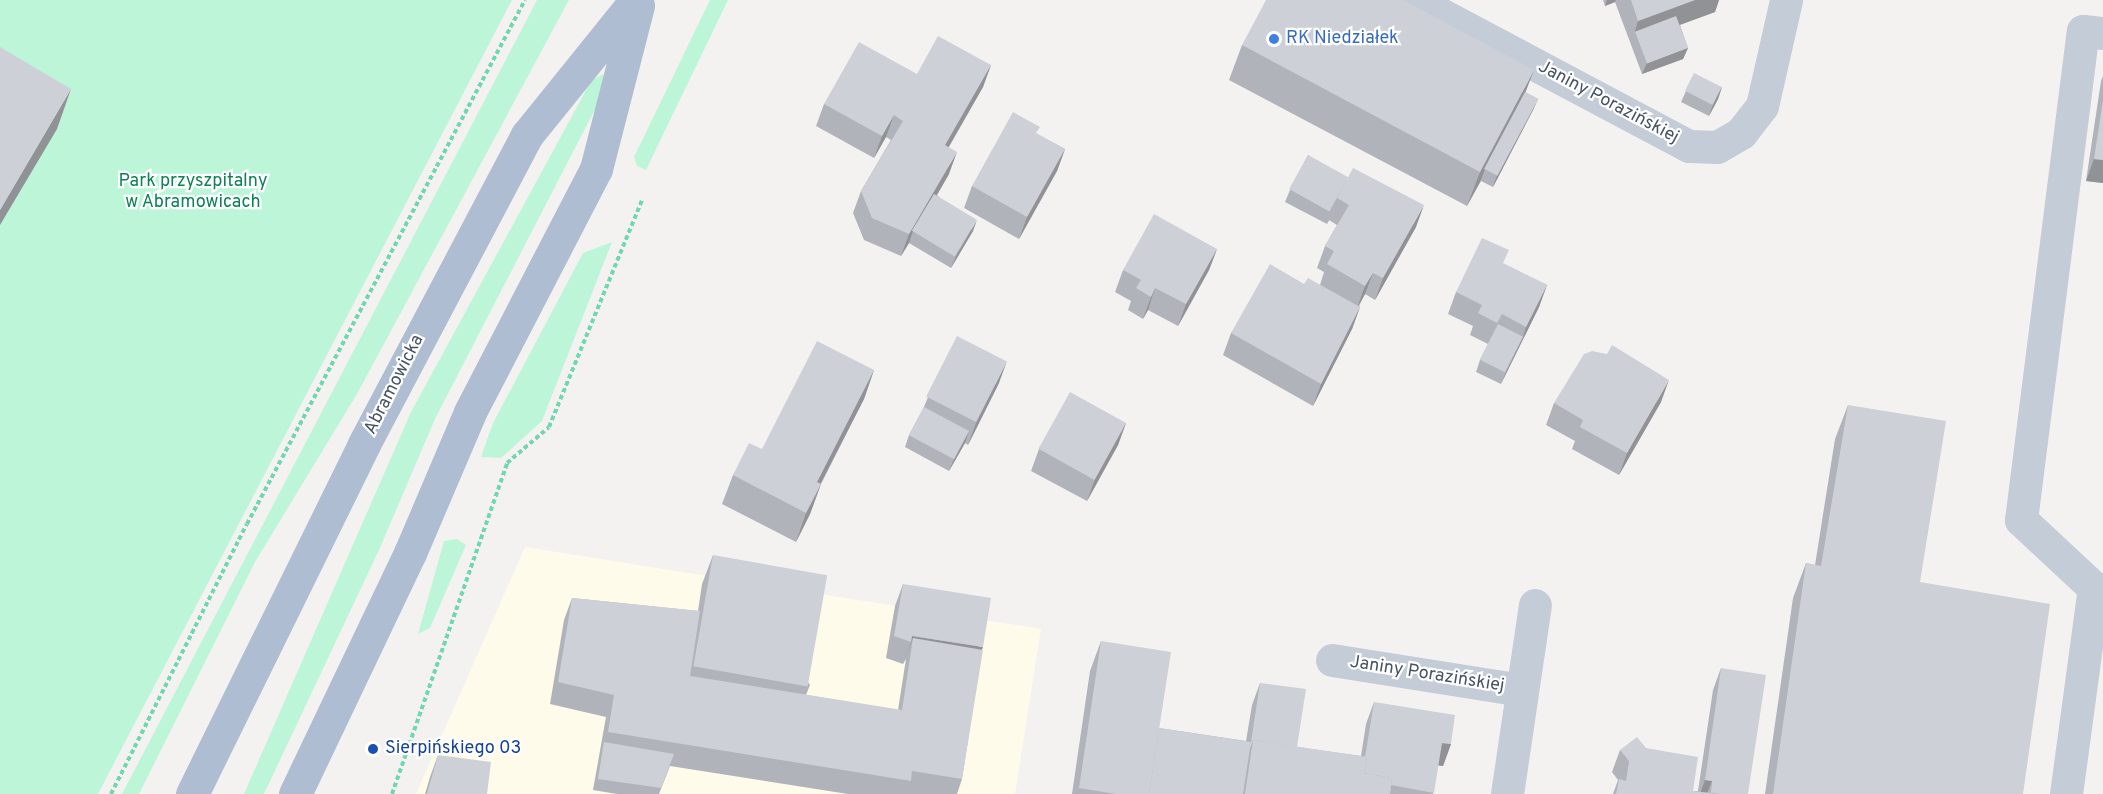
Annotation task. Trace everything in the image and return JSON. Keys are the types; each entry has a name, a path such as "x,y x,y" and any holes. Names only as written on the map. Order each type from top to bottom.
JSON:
{"main road":[{"name":"Abramowicka","path":"192,794 364,444 527,135 638,0"},
{"name":"Abramowicka","path":"294,794 410,554 470,412 596,169 638,0"}],"street":[{"name":"Janiny Porazińskiej","path":"1414,0 1689,146 1717,147 1741,133 1762,106 1786,0"},
{"path":"2066,794 2098,581 2021,520 2083,31 2103,33"},
{"name":"Janiny Porazińskiej","path":"1507,794 1535,605"},
{"name":"Janiny Porazińskiej","path":"1332,660 1522,690"}],"path":[{"path":"111,794 247,524 525,0"},
{"path":"392,794 507,463 549,427 642,200"}],"shaded area":[{"path":"525,547 1041,629 1015,794 416,794"}],"green space":[{"name":"Park przyszpitalny w Abramowicach","path":"0,0 512,0 98,794 0,794"},
{"path":"537,0 569,0 357,394 255,562 139,794 122,794"},
{"path":"710,0 728,0 646,170 637,166 634,157"},
{"path":"603,74 605,90 435,419 379,550 264,794 244,794 411,412 591,81"},
{"path":"612,242 542,421 501,458 481,457 493,423 583,253"},
{"path":"457,539 466,545 430,628 418,634 444,541"}],"building":[{"path":"1266,0 1403,0 1534,70 1480,172 1242,45"},
{"path":"1631,0 1695,0 1638,21"},
{"path":"1676,16 1688,48 1647,64 1635,32"},
{"path":"938,36 991,65 945,145 957,152 909,234 872,218 861,191 903,121 894,115 882,136 824,104 859,42 917,74"},
{"path":"0,47 71,89 0,210"},
{"path":"1694,73 1722,87 1713,105 1685,91"},
{"path":"1525,92 1538,99 1497,176 1484,169"},
{"path":"2103,100 2103,160 2094,159"},
{"path":"1013,112 1040,127 1036,133 1065,149 1027,217 972,186"},
{"path":"1308,155 1348,177 1329,211 1289,189"},
{"path":"1353,168 1424,205 1383,278 1373,273 1365,286 1327,264 1334,251 1325,246 1349,205 1337,198"},
{"path":"934,194 977,220 955,257 912,231"},
{"path":"1154,214 1217,249 1186,304 1155,288 1151,297 1136,288 1141,280 1123,270"},
{"path":"1482,238 1509,250 1503,263 1547,285 1526,327 1502,314 1497,323 1478,313 1482,305 1456,292"},
{"path":"1270,264 1304,284 1308,278 1360,307 1321,384 1231,333"},
{"path":"1498,324 1523,337 1505,372 1480,360"},
{"path":"957,336 1007,361 976,422 926,397"},
{"path":"817,341 874,370 817,482 821,484 806,513 733,475 749,443 762,449"},
{"path":"1612,345 1669,380 1627,453 1580,427 1583,420 1554,403 1584,354 1592,351 1607,354"},
{"path":"1070,392 1126,423 1094,480 1038,449"},
{"path":"1848,405 1946,421 1920,582 2050,604 2023,794 1773,794 1806,563 1821,566"},
{"path":"924,407 969,431 954,459 909,435"},
{"path":"713,555 827,575 808,686 693,666"},
{"path":"903,584 991,598 983,647 912,636 911,642 894,636"},
{"path":"572,598 700,611 690,676 902,710 913,638 983,650 962,779 912,771 911,781 608,732 614,695 558,682"},
{"path":"1101,641 1171,652 1149,794 1116,794 1079,788"},
{"path":"1721,668 1766,675 1748,794 1711,793 1712,781 1705,780"},
{"path":"1260,683 1306,689 1297,747 1253,740 1243,794 1149,794 1159,728 1251,742"},
{"path":"1374,702 1455,715 1451,744 1442,743 1434,793 1391,785 1392,778 1364,773"},
{"path":"1637,737 1646,748 1698,757 1693,791 1711,794 1616,794 1619,779 1626,781 1629,761 1620,750"},
{"path":"1253,740 1367,757 1364,773 1392,778 1390,794 1245,794"},
{"path":"604,742 674,754 661,788 598,779"},
{"path":"438,755 491,762 487,794 427,794"}],"place":[{"name":"RK Niedziałek","path":"1274,39"},
{"name":"Sierpińskiego 03","path":"373,749"}]}
